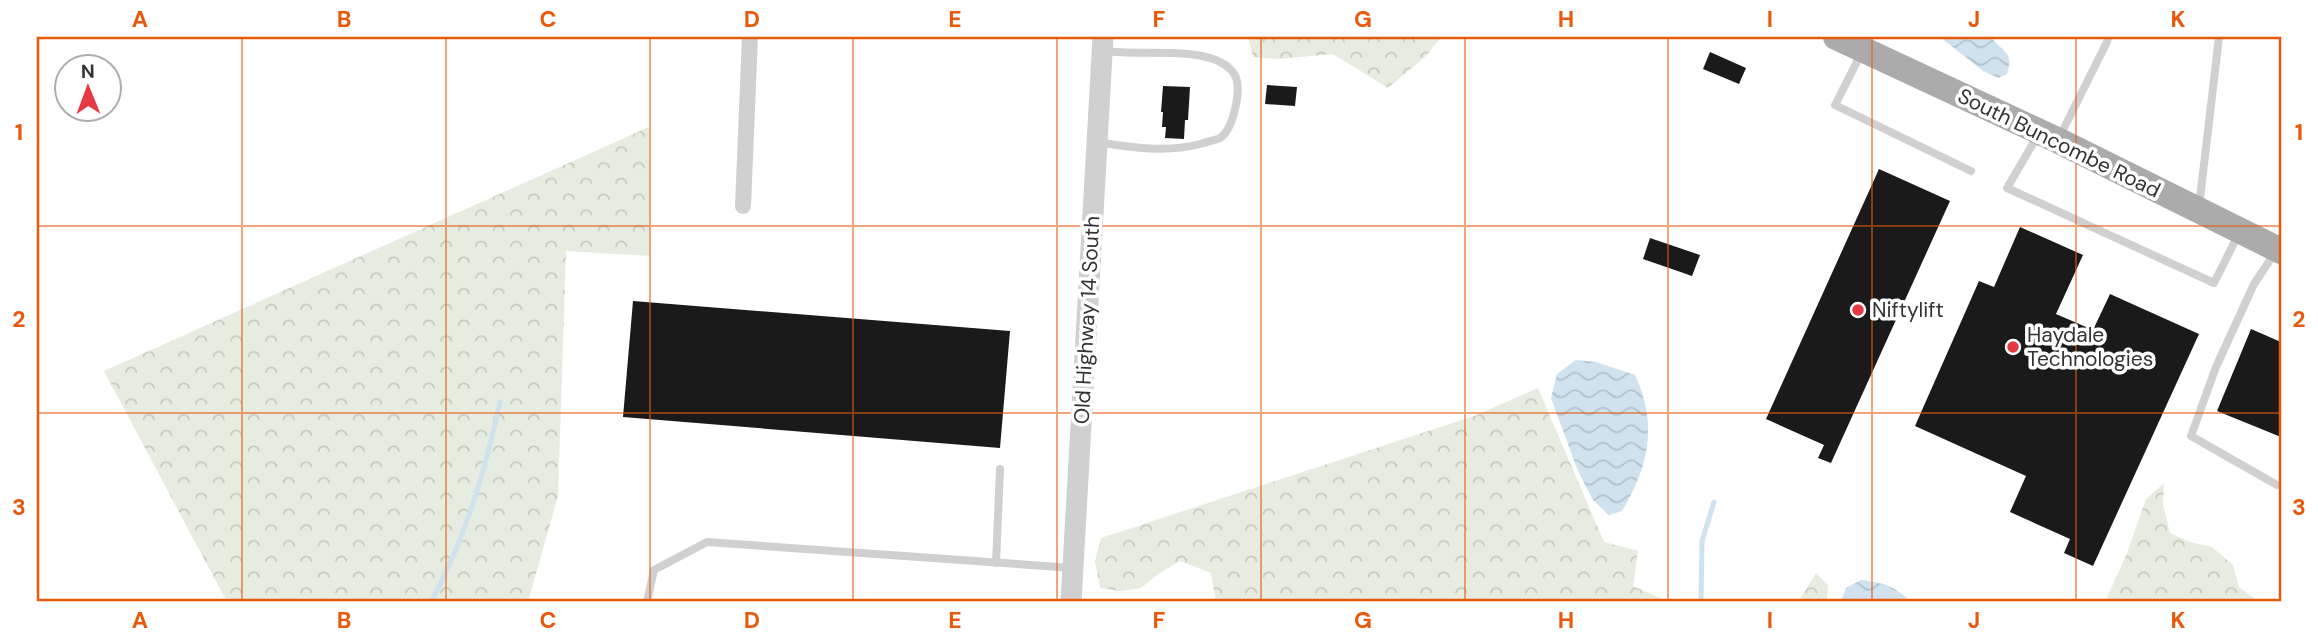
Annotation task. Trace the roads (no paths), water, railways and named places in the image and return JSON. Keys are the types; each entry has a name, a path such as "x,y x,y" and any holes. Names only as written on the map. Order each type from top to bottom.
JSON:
{"main road":[{"name":"South Buncombe Road","path":"1836,37 2280,248"}],"street":[{"path":"743,206 750,37"},
{"name":"Old Highway 14 South","path":"1071,602 1102,44"}],"lane":[{"path":"2108,37 2108,42 2048,136 2007,188 2214,283 2241,231"},
{"path":"2198,210 2219,37"},
{"path":"1097,142 1174,150 1221,138 1230,125 1237,103 1238,84 1235,72 1220,61 1190,54 1122,54 1102,44"},
{"path":"1863,50 1835,104 1971,171"},
{"path":"2277,485 2191,436 2216,367 2254,284 2280,248"},
{"path":"996,563 1000,469"},
{"path":"647,602 654,570 707,541 1073,568"}],"water":[{"path":"1940,37 1991,37 2008,57 2007,74 1998,78 1983,71"},
{"path":"1576,360 1596,362 1635,375 1646,411 1647,445 1639,478 1622,511 1609,515 1593,500 1578,471 1551,398 1557,374"},
{"path":"1861,580 1889,586 1911,602 1841,602 1846,588"}],"waterway":[{"path":"431,602 473,505 500,402"},
{"path":"1701,602 1702,541 1714,502"}],"place":[{"name":"Niftylift","path":"1858,310"},
{"name":"Haydale Technologies","path":"2013,347"}]}
